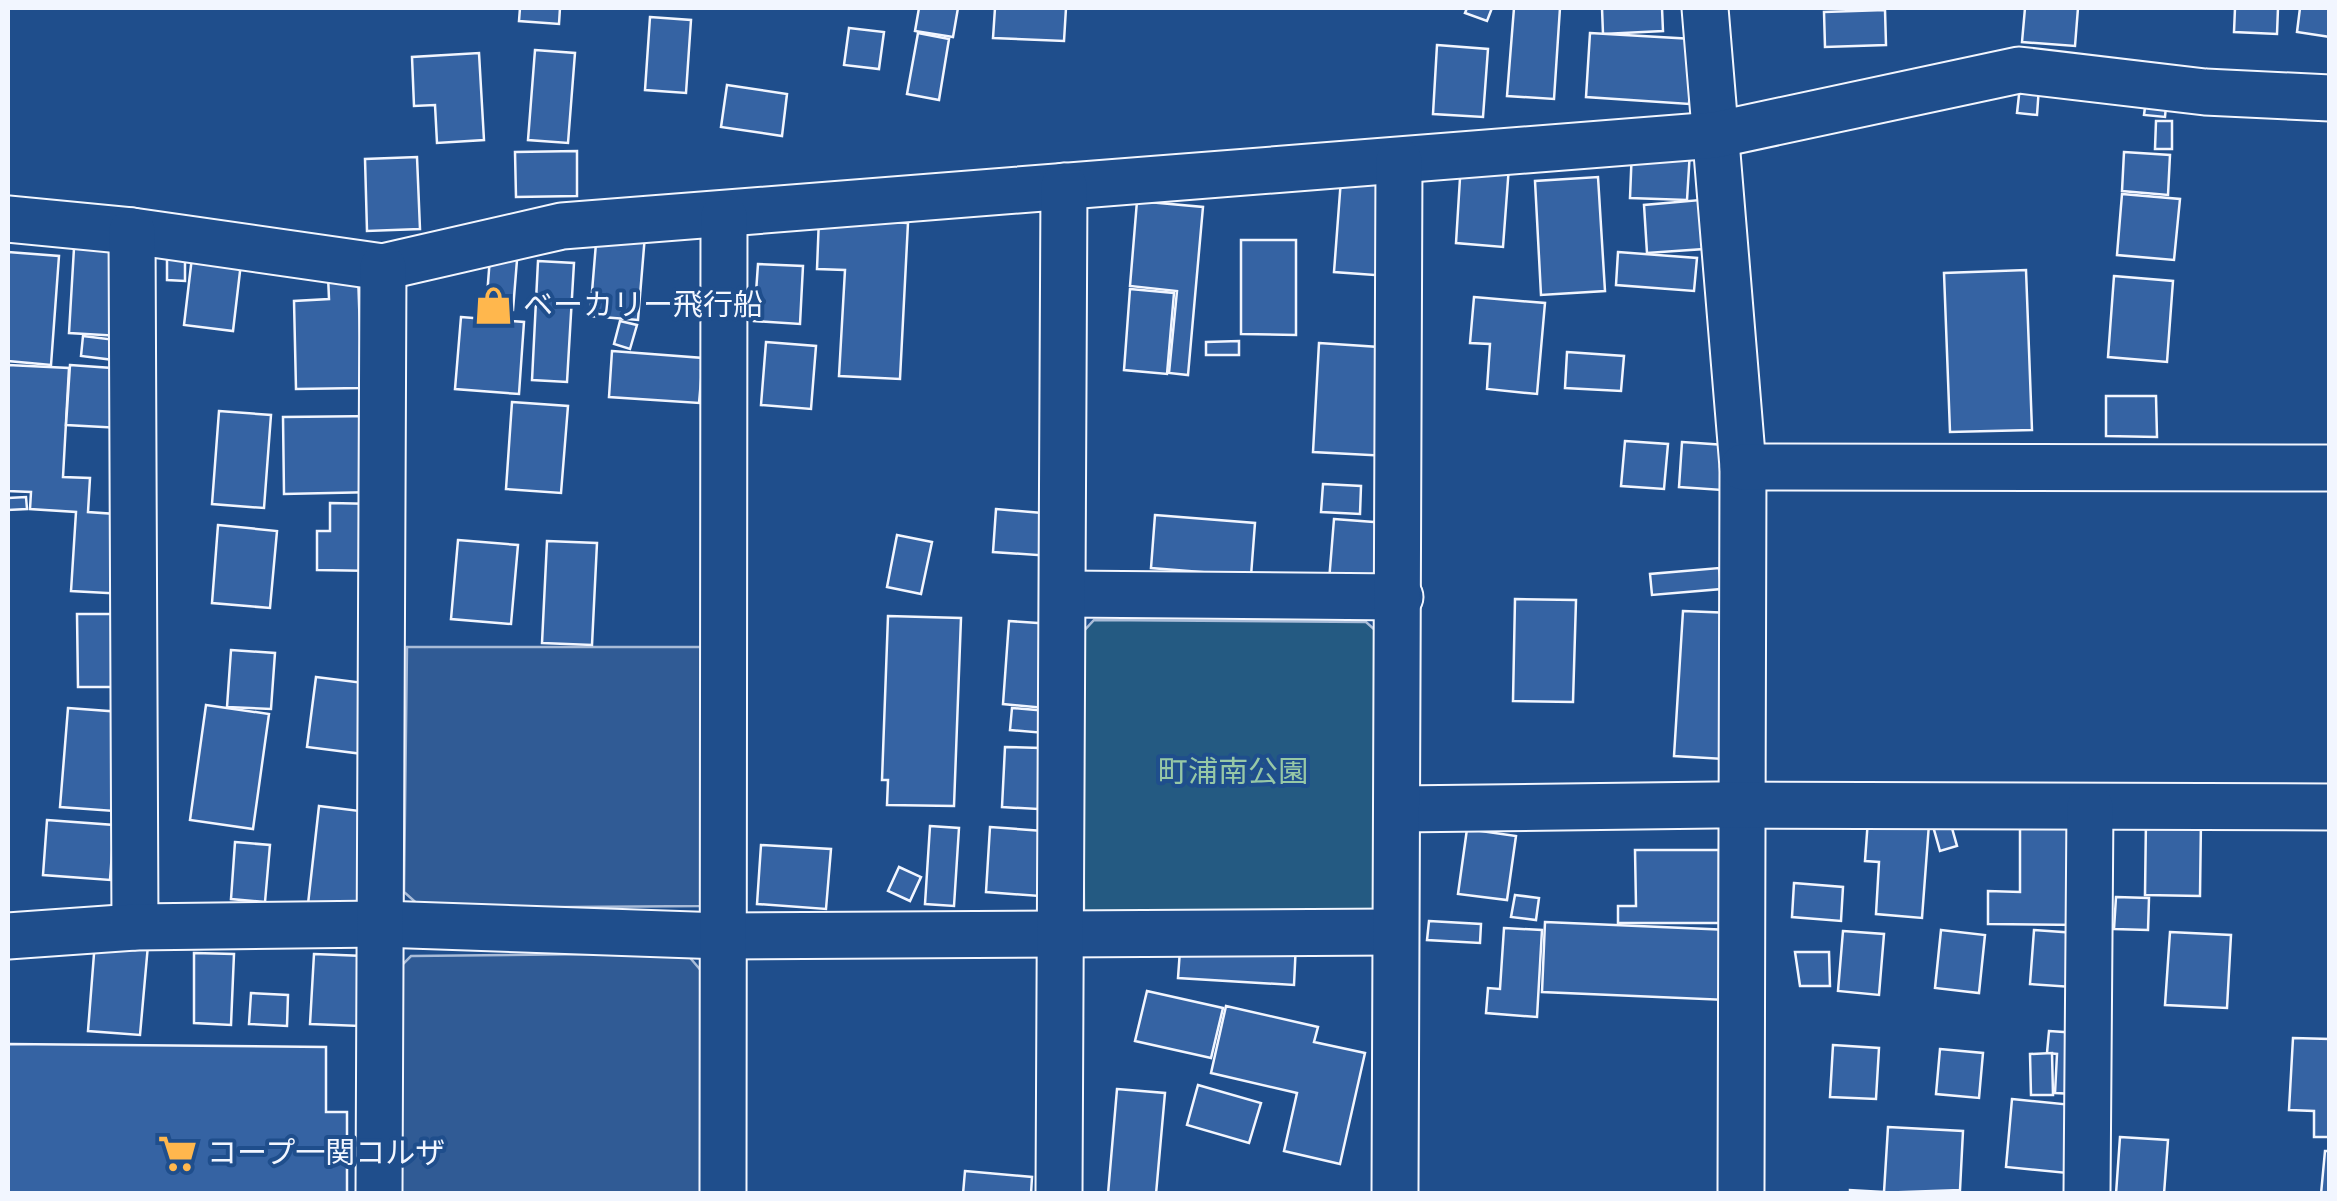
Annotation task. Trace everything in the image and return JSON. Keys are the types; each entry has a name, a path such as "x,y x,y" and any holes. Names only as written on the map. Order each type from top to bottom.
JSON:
{"street":[{"path":"1706,8 1743,466 1741,1194"},
{"path":"8,220 132,232 383,267 562,226 1714,135 2019,70 2205,92 2330,98"},
{"path":"1395,1194 1400,160"},
{"path":"1059,1194 1064,186"},
{"path":"723,1194 724,216"},
{"path":"132,232 134,927"},
{"path":"379,1194 383,267"},
{"path":"1743,466 2330,468"},
{"path":"1064,594 1400,598"},
{"path":"1398,809 1716,805 2330,808"},
{"path":"2087,1194 2090,808"},
{"path":"8,936 134,927 381,924 722,936 1394,932"}],"green space":[{"name":"町浦南公園","path":"1094,620 1366,622 1384,638 1380,901 1362,922 1091,925 1084,910 1082,633"}],"shaded area":[{"path":"407,647 711,647 710,884 701,906 422,908 404,892"},
{"path":"686,953 703,973 702,1193 396,1194 398,969 411,956"}],"building":[{"path":"520,8 560,8 559,24 519,21"},
{"path":"919,8 958,8 953,37 915,31"},
{"path":"995,8 1066,8 1064,41 993,38"},
{"path":"1467,8 1492,8 1487,21 1465,13"},
{"path":"1514,8 1560,8 1554,99 1507,96"},
{"path":"1602,8 1662,8 1663,31 1603,34"},
{"path":"2025,8 2078,8 2075,46 2022,42"},
{"path":"2235,8 2278,8 2277,34 2234,32"},
{"path":"2300,8 2330,8 2330,37 2297,32"},
{"path":"1885,10 1886,45 1825,47 1824,12"},
{"path":"650,17 691,20 686,93 645,90"},
{"path":"849,28 884,32 879,69 844,65"},
{"path":"918,33 949,39 939,100 907,94"},
{"path":"1590,33 1693,39 1689,104 1586,97"},
{"path":"1437,45 1488,49 1483,117 1433,114"},
{"path":"535,50 575,53 568,143 528,140"},
{"path":"479,53 484,140 437,143 435,105 414,106 412,57"},
{"path":"727,85 787,94 782,136 721,127"},
{"path":"2020,86 2039,87 2037,115 2017,113"},
{"path":"2147,92 2167,94 2165,117 2144,115"},
{"path":"2156,121 2172,121 2172,149 2155,149"},
{"path":"1632,148 1690,151 1687,200 1630,198"},
{"path":"577,151 577,196 516,197 515,152"},
{"path":"2124,152 2170,155 2168,195 2122,191"},
{"path":"417,157 420,229 367,231 365,159"},
{"path":"1461,162 1509,166 1503,247 1456,243"},
{"path":"1598,177 1605,291 1541,295 1535,181"},
{"path":"1341,179 1395,183 1388,276 1334,272"},
{"path":"2122,194 2180,199 2174,260 2117,255"},
{"path":"1700,200 1704,249 1647,253 1644,205"},
{"path":"1137,201 1203,207 1188,375 1169,373 1177,291 1130,286"},
{"path":"819,218 908,223 900,379 839,376 845,270 817,269"},
{"path":"597,231 645,235 638,320 590,316"},
{"path":"1241,240 1296,240 1296,335 1241,334"},
{"path":"74,248 126,251 120,336 69,333"},
{"path":"8,252 59,256 51,365 8,361"},
{"path":"1618,252 1697,258 1694,291 1616,285"},
{"path":"167,255 185,256 185,281 167,280"},
{"path":"192,257 241,263 233,331 184,325"},
{"path":"490,257 517,260 513,310 486,309"},
{"path":"538,261 574,263 567,382 532,380"},
{"path":"758,264 803,266 800,324 754,321"},
{"path":"2026,270 2032,430 1950,432 1944,273"},
{"path":"358,274 362,388 296,389 294,301 329,299 328,275"},
{"path":"2114,276 2173,281 2167,362 2108,357"},
{"path":"1130,289 1174,293 1167,374 1124,370"},
{"path":"1474,297 1545,303 1537,394 1487,389 1490,344 1470,343"},
{"path":"461,317 524,322 519,394 455,389"},
{"path":"620,321 637,325 630,349 614,344"},
{"path":"83,336 116,340 114,360 81,356"},
{"path":"1239,341 1239,355 1206,355 1206,342"},
{"path":"766,342 816,346 811,409 761,405"},
{"path":"1319,343 1394,348 1388,456 1313,452"},
{"path":"612,351 703,358 699,403 609,397"},
{"path":"1567,352 1624,356 1621,391 1565,388"},
{"path":"8,365 69,368 63,477 90,478 88,512 130,515 125,594 71,591 76,512 30,509 31,492 8,491"},
{"path":"70,365 126,369 121,428 66,425"},
{"path":"2106,396 2156,396 2157,437 2106,436"},
{"path":"512,402 568,406 561,493 506,489"},
{"path":"219,411 271,415 264,508 212,504"},
{"path":"376,416 376,492 284,494 283,417"},
{"path":"1625,441 1668,444 1664,489 1621,486"},
{"path":"1682,442 1725,445 1722,490 1679,487"},
{"path":"1323,484 1361,486 1360,514 1321,512"},
{"path":"26,497 27,509 8,510 8,498"},
{"path":"330,503 377,504 377,571 317,570 317,531 330,531"},
{"path":"996,509 1054,514 1051,556 993,552"},
{"path":"1155,515 1255,523 1251,576 1151,568"},
{"path":"1334,519 1400,524 1395,586 1329,581"},
{"path":"218,525 277,531 270,608 212,603"},
{"path":"897,535 932,542 921,594 887,587"},
{"path":"458,540 518,545 511,624 451,619"},
{"path":"547,541 597,543 592,645 542,643"},
{"path":"1719,568 1721,589 1652,595 1650,574"},
{"path":"1515,599 1576,600 1573,702 1513,701"},
{"path":"1683,611 1732,613 1724,759 1674,756"},
{"path":"77,614 128,614 129,687 78,687"},
{"path":"888,616 961,618 954,806 887,805 888,780 882,780"},
{"path":"1009,621 1052,624 1045,708 1003,704"},
{"path":"231,650 275,653 271,709 227,707"},
{"path":"316,677 372,684 363,754 307,747"},
{"path":"206,705 269,714 253,829 190,820"},
{"path":"68,708 121,712 114,811 60,807"},
{"path":"1012,708 1048,711 1045,733 1010,730"},
{"path":"1005,747 1041,748 1038,809 1002,807"},
{"path":"319,806 368,812 357,910 308,904"},
{"path":"2146,818 2201,819 2200,896 2145,895"},
{"path":"1868,819 1929,824 1922,918 1876,914 1879,862 1865,861"},
{"path":"47,820 114,825 110,880 43,875"},
{"path":"1950,821 1957,846 1940,851 1933,826"},
{"path":"930,826 959,828 954,906 925,904"},
{"path":"990,827 1057,832 1053,897 986,892"},
{"path":"2020,828 2085,828 2084,925 1988,924 1988,891 2020,892"},
{"path":"1467,829 1516,836 1507,900 1458,894"},
{"path":"235,842 270,845 265,902 231,899"},
{"path":"761,845 831,849 826,909 757,904"},
{"path":"1635,850 1719,850 1719,923 1618,923 1618,906 1636,906"},
{"path":"899,867 921,877 910,901 888,891"},
{"path":"1794,883 1843,887 1841,921 1792,917"},
{"path":"1515,895 1539,898 1536,920 1511,917"},
{"path":"2116,897 2149,898 2148,930 2114,929"},
{"path":"1429,921 1481,924 1480,943 1427,940"},
{"path":"1545,922 1730,930 1727,1000 1542,992"},
{"path":"1504,928 1542,930 1537,1017 1486,1013 1488,988 1500,989"},
{"path":"1941,930 1985,935 1979,993 1935,988"},
{"path":"2034,930 2076,933 2072,987 2030,984"},
{"path":"1843,931 1884,934 1879,995 1838,991"},
{"path":"2170,932 2231,935 2227,1008 2165,1005"},
{"path":"1181,936 1296,943 1294,985 1178,978"},
{"path":"95,941 148,945 140,1035 88,1031"},
{"path":"1795,952 1829,952 1830,986 1800,986"},
{"path":"194,953 234,954 231,1025 194,1023"},
{"path":"314,954 364,956 360,1026 310,1024"},
{"path":"1147,991 1223,1008 1211,1058 1135,1041"},
{"path":"251,993 288,995 287,1026 249,1024"},
{"path":"1226,1006 1318,1027 1314,1042 1365,1053 1340,1164 1284,1151 1297,1093 1211,1073"},
{"path":"2049,1031 2078,1033 2074,1094 2055,1093 2057,1054 2047,1053"},
{"path":"2293,1038 2330,1039 2330,1137 2314,1137 2314,1111 2289,1110"},
{"name":"コープ一関コルザ","path":"8,1044 326,1047 326,1112 347,1112 347,1194 8,1194"},
{"path":"1833,1045 1879,1048 1876,1099 1830,1097"},
{"path":"1940,1049 1983,1053 1979,1098 1936,1094"},
{"path":"2052,1053 2053,1095 2031,1095 2030,1054"},
{"path":"1198,1085 1261,1103 1249,1143 1187,1125"},
{"path":"1117,1089 1165,1093 1156,1194 1108,1194"},
{"path":"2012,1099 2073,1105 2067,1173 2006,1167"},
{"path":"1888,1127 1963,1131 1960,1190 1850,1194 1850,1190 1884,1192"},
{"path":"2120,1137 2168,1140 2164,1194 2116,1194"},
{"path":"2325,1151 2330,1151 2330,1194 2321,1194"},
{"path":"965,1171 1032,1177 1031,1194 963,1194"}],"place":[{"name":"ベーカリー飛行船","path":"493,305"},
{"name":"コープ一関コルザ","path":"177,1153"}]}
